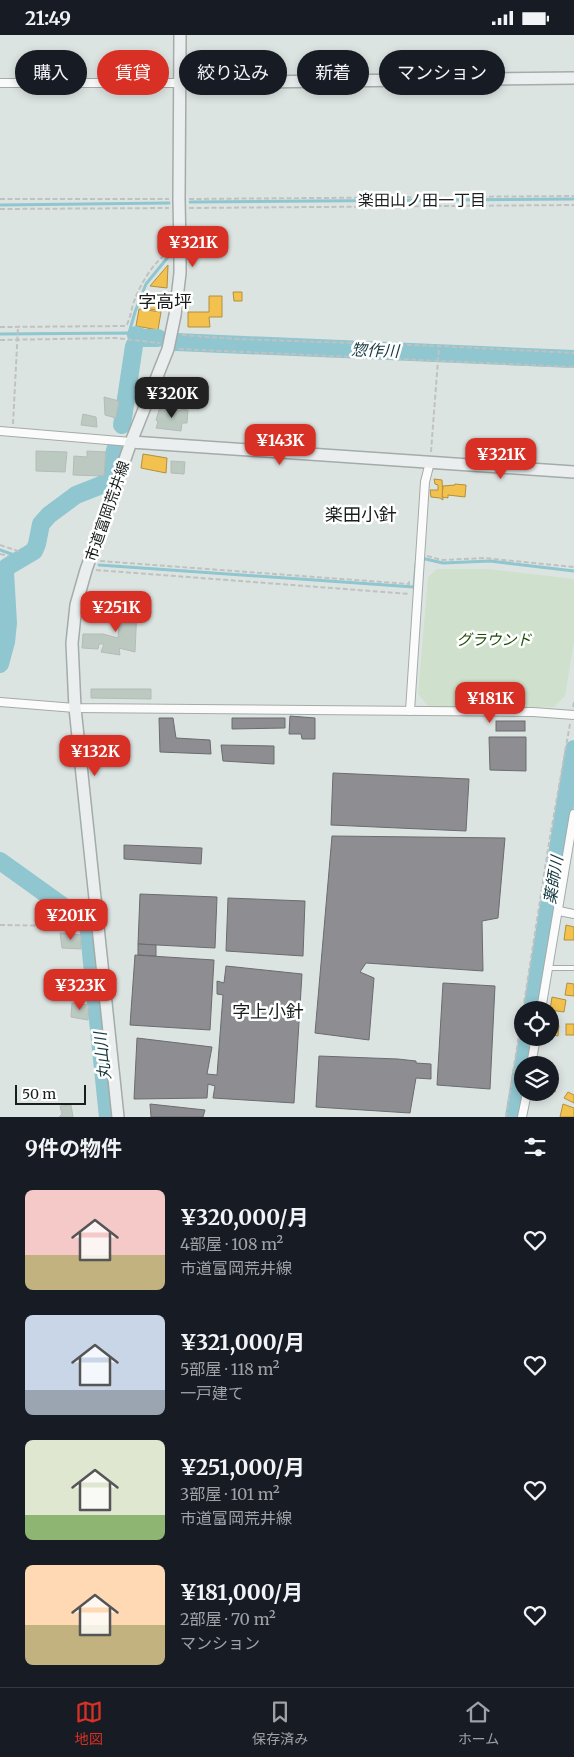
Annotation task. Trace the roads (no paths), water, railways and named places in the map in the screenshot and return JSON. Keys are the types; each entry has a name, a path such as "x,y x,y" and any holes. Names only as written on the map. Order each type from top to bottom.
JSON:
{"street":[{"name":"市道富岡荒井線","path":"180,35 180,50"},
{"path":"287,82 574,78"},
{"path":"0,83 179,83"},
{"name":"市道富岡荒井線","path":"118,1117 75,708 72,661 73,624 76,605 88,565 131,442 169,342 180,273 180,95"},
{"path":"0,431 131,442 574,472"},
{"path":"410,711 425,482 430,462"},
{"path":"0,703 75,708 533,712 573,715"},
{"path":"543,1001 571,855 574,814"},
{"path":"559,911 574,914"},
{"path":"522,1117 525,1101"}],"lane":[{"path":"549,968 574,968"}],"waterway":[{"path":"190,202 574,199"},
{"path":"0,205 169,203"},
{"path":"129,333 146,284 168,257"},
{"path":"0,334 129,333 136,335"},
{"name":"惣作川","path":"136,335 143,338 158,338"},
{"name":"惣作川","path":"176,342 574,359"},
{"name":"惣作川","path":"122,425 134,346"},
{"name":"惣作川","path":"0,664 6,642 8,623 5,572 7,567 34,551 41,524 49,515 76,495 104,484 110,474 115,450"},
{"path":"0,550 14,555"},
{"path":"421,558 443,563 490,561 574,571"},
{"path":"99,565 414,587 416,564"},
{"name":"薬師川","path":"533,1001 574,749"},
{"name":"丸山川","path":"0,861 88,924 108,1117"},
{"name":"薬師川","path":"525,1056 526,1046"},
{"name":"薬師川","path":"514,1117 517,1101"}],"district":[{"name":"楽田山ノ田一丁目","path":"422,200"},
{"name":"字高坪","path":"165,301"},
{"name":"楽田小針","path":"361,514"},
{"name":"字上小針","path":"268,1011"}],"park label":[{"name":"グラウンド","path":"494,639"}]}
